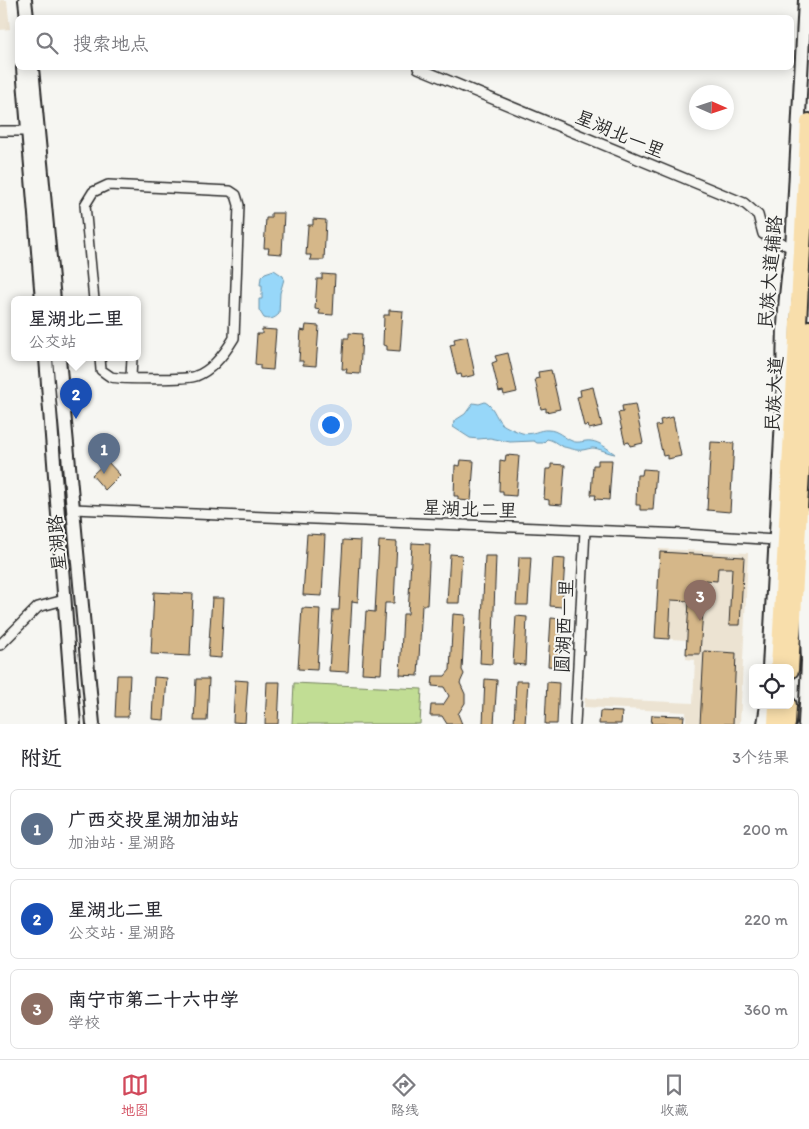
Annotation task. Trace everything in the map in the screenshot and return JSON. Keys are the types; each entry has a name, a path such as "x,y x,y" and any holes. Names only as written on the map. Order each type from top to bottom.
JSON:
{"highway":[{"name":"民族大道","path":"779,664 782,514 809,122"},
{"name":"民族大道","path":"790,664 809,329"},
{"path":"771,724 776,709"},
{"path":"776,724 777,709"},
{"path":"779,709 787,724"}],"main road":[{"path":"16,0 18,15"},
{"path":"25,0 27,15"},
{"name":"民族大道辅路","path":"768,664 776,540 782,514 784,380 782,350 786,283 792,248 805,0"},
{"path":"23,70 42,296"},
{"path":"32,70 54,296"},
{"name":"星湖路","path":"46,361 74,724"},
{"name":"星湖路","path":"59,361 93,724"},
{"path":"805,724 808,662 805,589 809,515"},
{"path":"764,724 775,709"}],"street":[{"name":"星湖北一里","path":"423,70 744,203 758,216 763,234 792,248"},
{"path":"0,131 29,131"},
{"path":"94,296 85,205 93,192 108,185 230,191 236,195 239,205 234,338 224,354 211,368 196,376 181,379 112,377 101,370 100,361"},
{"path":"131,377 132,361"},
{"name":"星湖北二里","path":"73,509 585,530 776,540"},
{"name":"圆湖西一里","path":"575,724 585,530"},
{"path":"0,645 38,606 64,600"}],"shaded area":[{"path":"0,0 7,0 10,29 0,30"},
{"path":"659,549 748,553 740,724 686,724 686,712 584,707 585,698 693,703 695,660 686,659 687,640 655,638"}],"green space":[{"path":"294,683 422,689 420,724 292,724"}],"water":[{"path":"274,270 283,276 284,279 280,293 279,314 274,318 268,319 264,318 259,310 259,299 262,299 262,285 260,285 261,277 265,273"},
{"path":"485,402 501,423 522,433 529,434 552,430 575,442 588,441 598,443 615,454 595,448 576,450 547,439 543,443 537,443 534,441 510,442 490,438 470,438 453,427 454,421 465,414 473,403"}],"building":[{"path":"271,213 284,213 282,254 268,253 269,248 264,248 266,218 271,218"},
{"path":"313,219 326,220 324,260 310,260 311,255 306,255 308,225 313,225"},
{"path":"322,274 335,275 333,315 319,314 320,310 315,309 317,279 322,279"},
{"path":"389,310 403,311 400,351 387,350 387,346 383,345 384,315 389,315"},
{"path":"306,325 319,326 316,366 303,365 303,361 299,361 301,330 305,331"},
{"path":"262,329 276,330 273,370 260,369 260,365 255,364 257,334 262,334"},
{"path":"349,333 362,334 360,374 346,373 347,369 342,369 344,338 349,338"},
{"path":"467,336 475,375 462,378 461,374 457,375 450,345 455,344 454,339"},
{"path":"508,353 517,392 504,395 503,391 499,392 492,363 497,361 495,356"},
{"path":"551,370 560,409 546,412 546,408 541,409 535,379 539,378 538,372"},
{"path":"593,387 602,426 589,429 588,425 584,426 577,397 581,396 580,390"},
{"path":"635,404 643,443 630,446 629,442 625,443 618,413 623,412 622,406"},
{"path":"673,417 681,456 668,459 668,455 663,456 656,426 661,425 660,420"},
{"path":"711,442 734,443 730,512 707,510"},
{"path":"506,455 519,456 516,496 503,495 503,491 499,491 500,460 505,461"},
{"path":"461,460 474,461 471,501 458,500 458,496 454,496 455,465 460,466"},
{"path":"598,460 612,460 609,500 595,499 596,495 591,495 593,465 598,465"},
{"path":"107,461 120,475 105,490 92,475"},
{"path":"551,464 565,465 562,505 549,504 549,500 544,499 546,469 551,469"},
{"path":"643,469 656,470 653,510 640,510 640,505 636,505 637,475 642,475"},
{"path":"307,534 325,535 322,596 303,595"},
{"path":"343,540 361,541 358,602 352,601 348,672 329,671 333,610 339,610"},
{"path":"379,541 397,542 394,603 385,603 381,674 362,673 366,611 375,612"},
{"path":"412,543 430,544 427,605 422,605 418,676 400,675 403,614 408,614"},
{"path":"660,552 744,557 740,625 729,625 732,568 718,568 717,581 705,580 700,654 686,654 689,601 671,600 669,639 655,638"},
{"path":"450,554 462,555 459,603 447,603"},
{"path":"485,556 496,556 492,664 480,663"},
{"path":"519,557 531,557 528,605 516,605"},
{"path":"553,558 565,559 562,607 550,606"},
{"path":"154,592 193,594 190,656 151,654"},
{"path":"212,598 224,598 221,658 208,657"},
{"path":"302,608 320,609 317,670 298,669"},
{"path":"453,614 465,615 462,670 464,674 460,683 465,694 465,703 458,714 462,724 447,724 442,716 430,716 431,705 443,705 449,696 444,687 432,686 433,676 445,676 450,670"},
{"path":"516,616 527,617 525,665 513,664"},
{"path":"551,618 562,619 560,667 548,666"},
{"path":"704,651 736,653 733,724 700,724"},
{"path":"117,675 130,675 128,717 115,717"},
{"path":"154,677 167,678 164,720 152,719"},
{"path":"196,679 209,679 207,721 194,721"},
{"path":"485,679 497,680 494,724 483,724"},
{"path":"235,680 248,681 245,723 233,722"},
{"path":"516,681 528,681 525,724 514,724"},
{"path":"267,682 280,682 278,724 265,724"},
{"path":"547,682 559,683 557,724 545,724"},
{"path":"600,711 622,712 621,724 599,724"},
{"path":"652,715 684,716 683,724 651,724"}],"place":[{"name":"星湖北二里","path":"76,419"},
{"name":"广西交投星湖加油站","path":"104,474"},
{"name":"南宁市第二十六中学","path":"700,621"}]}
